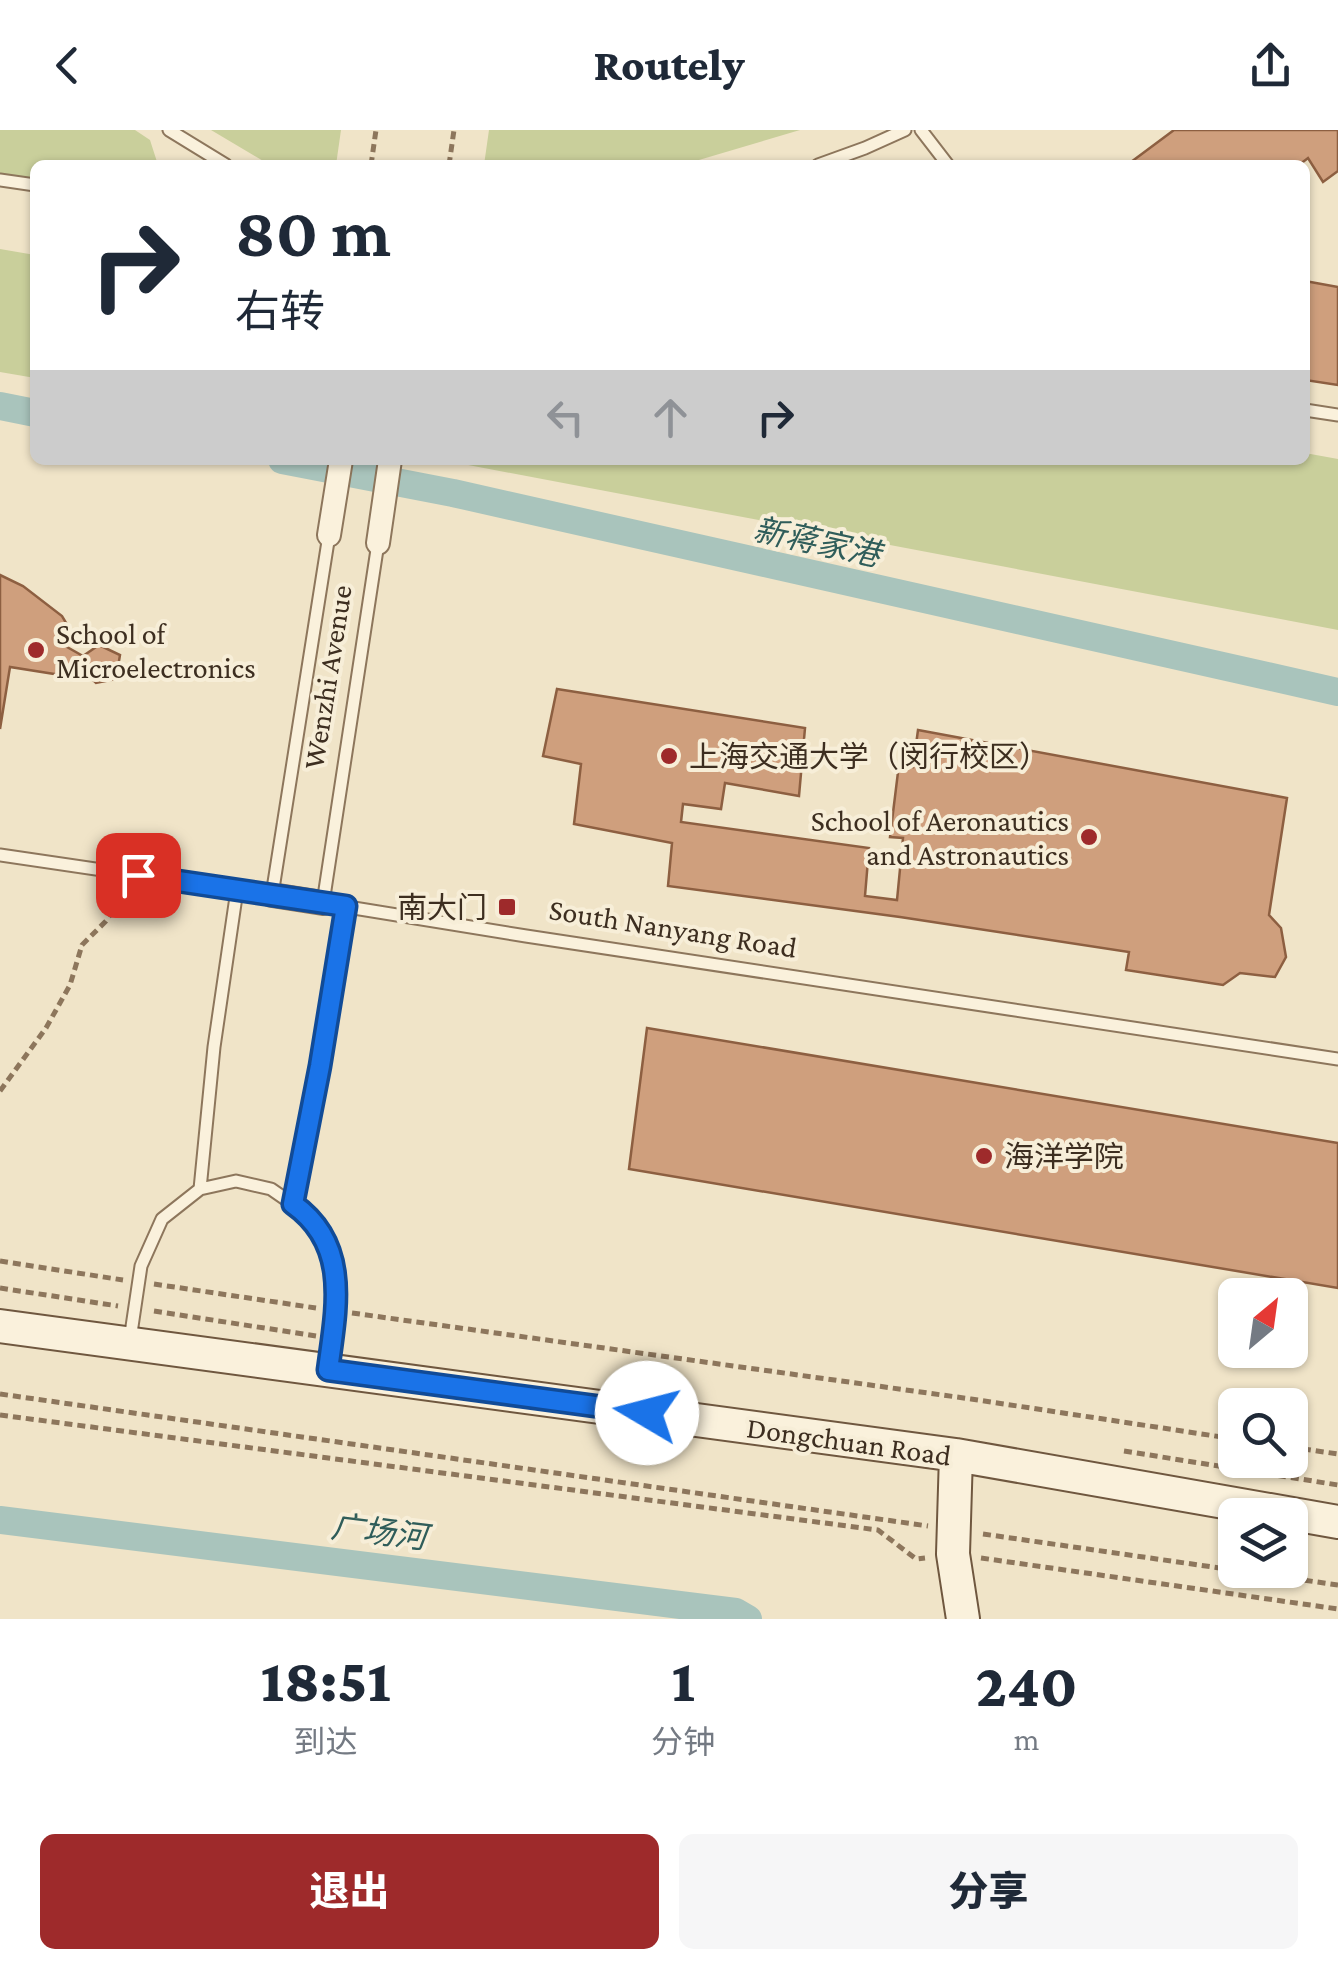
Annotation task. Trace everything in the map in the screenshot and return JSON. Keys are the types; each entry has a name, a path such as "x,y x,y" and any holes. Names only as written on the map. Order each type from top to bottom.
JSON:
{"main road":[{"name":"Dongchuan Road","path":"0,1326 956,1455 1338,1522"},
{"path":"956,1455 953,1542 962,1619"}],"street":[{"name":"Wenzhi Avenue","path":"329,535 339,465"},
{"name":"Wenzhi Avenue","path":"378,543 389,465"},
{"name":"South Nanyang Road","path":"272,895 334,904"}],"lane":[{"path":"168,130 218,160"},
{"path":"832,160 905,130"},
{"path":"921,130 944,160"},
{"path":"0,180 30,184"},
{"path":"1310,411 1338,415"},
{"name":"Wenzhi Avenue","path":"272,895 329,535"},
{"name":"Wenzhi Avenue","path":"293,1204 320,1066 334,904 378,543"},
{"name":"South Nanyang Road","path":"0,855 272,895"},
{"path":"200,1189 214,1047 237,890"},
{"name":"South Nanyang Road","path":"334,904 1338,1060"},
{"path":"130,1343 141,1266 162,1218 200,1189 236,1181 271,1190 307,1214 333,1256 338,1295 328,1370"}],"path":[{"path":"372,160 376,130"},
{"path":"449,160 454,130"},
{"path":"0,1091 46,1028 70,985 82,945 106,921 138,875"},
{"path":"0,1261 1218,1436"},
{"path":"0,1394 953,1542 1338,1609"},
{"path":"0,1415 878,1530 916,1558 953,1542 1338,1585"},
{"path":"1308,1450 1338,1454"}],"green space":[{"path":"0,130 135,130 150,140 156,160 30,160 30,184 0,180"},
{"path":"211,130 341,130 337,160 262,160"},
{"path":"489,130 800,130 699,160 485,160"},
{"path":"0,249 30,254 30,377 0,372"},
{"path":"1310,454 1338,459 1338,630 468,465 1310,465"}],"building":[{"path":"1174,130 1338,130 1338,171 1323,182 1308,158 1134,160"},
{"path":"1310,282 1338,287 1338,385 1310,381"},
{"name":"School of Microelectronics","path":"0,575 23,586 62,616 71,631 60,643 83,656 99,645 120,655 116,679 96,683 79,667 68,665 67,676 10,667 0,729"},
{"name":"School of Aeronautics and Astronautics","path":"557,689 805,728 799,796 725,783 721,809 683,804 681,822 869,848 865,896 897,900 903,838 890,837 899,764 913,767 918,730 1287,798 1269,915 1281,928 1286,957 1275,977 1240,973 1223,985 1126,970 1129,952 668,886 672,843 574,824 581,764 543,756"},
{"name":"海洋学院","path":"647,1028 1338,1143 1338,1288 1308,1283 1308,1278 1278,1278 629,1169"}],"waterway":[{"name":"新蒋家港","path":"0,406 30,412"},
{"name":"新蒋家港","path":"308,465 453,493 1338,692"},
{"name":"广场河","path":"0,1520 736,1612 748,1619"}],"place":[{"name":"School of Microelectronics","path":"36,650"},
{"name":"上海交通大学（闵行校区）","path":"669,756"},
{"name":"School of Aeronautics and Astronautics","path":"1089,837"},
{"name":"南大门","path":"507,907"},
{"name":"海洋学院","path":"984,1156"}],"route":[{"path":"138,875 346,906 293,1204 307,1214 333,1256 338,1295 328,1370 647,1413"}]}
